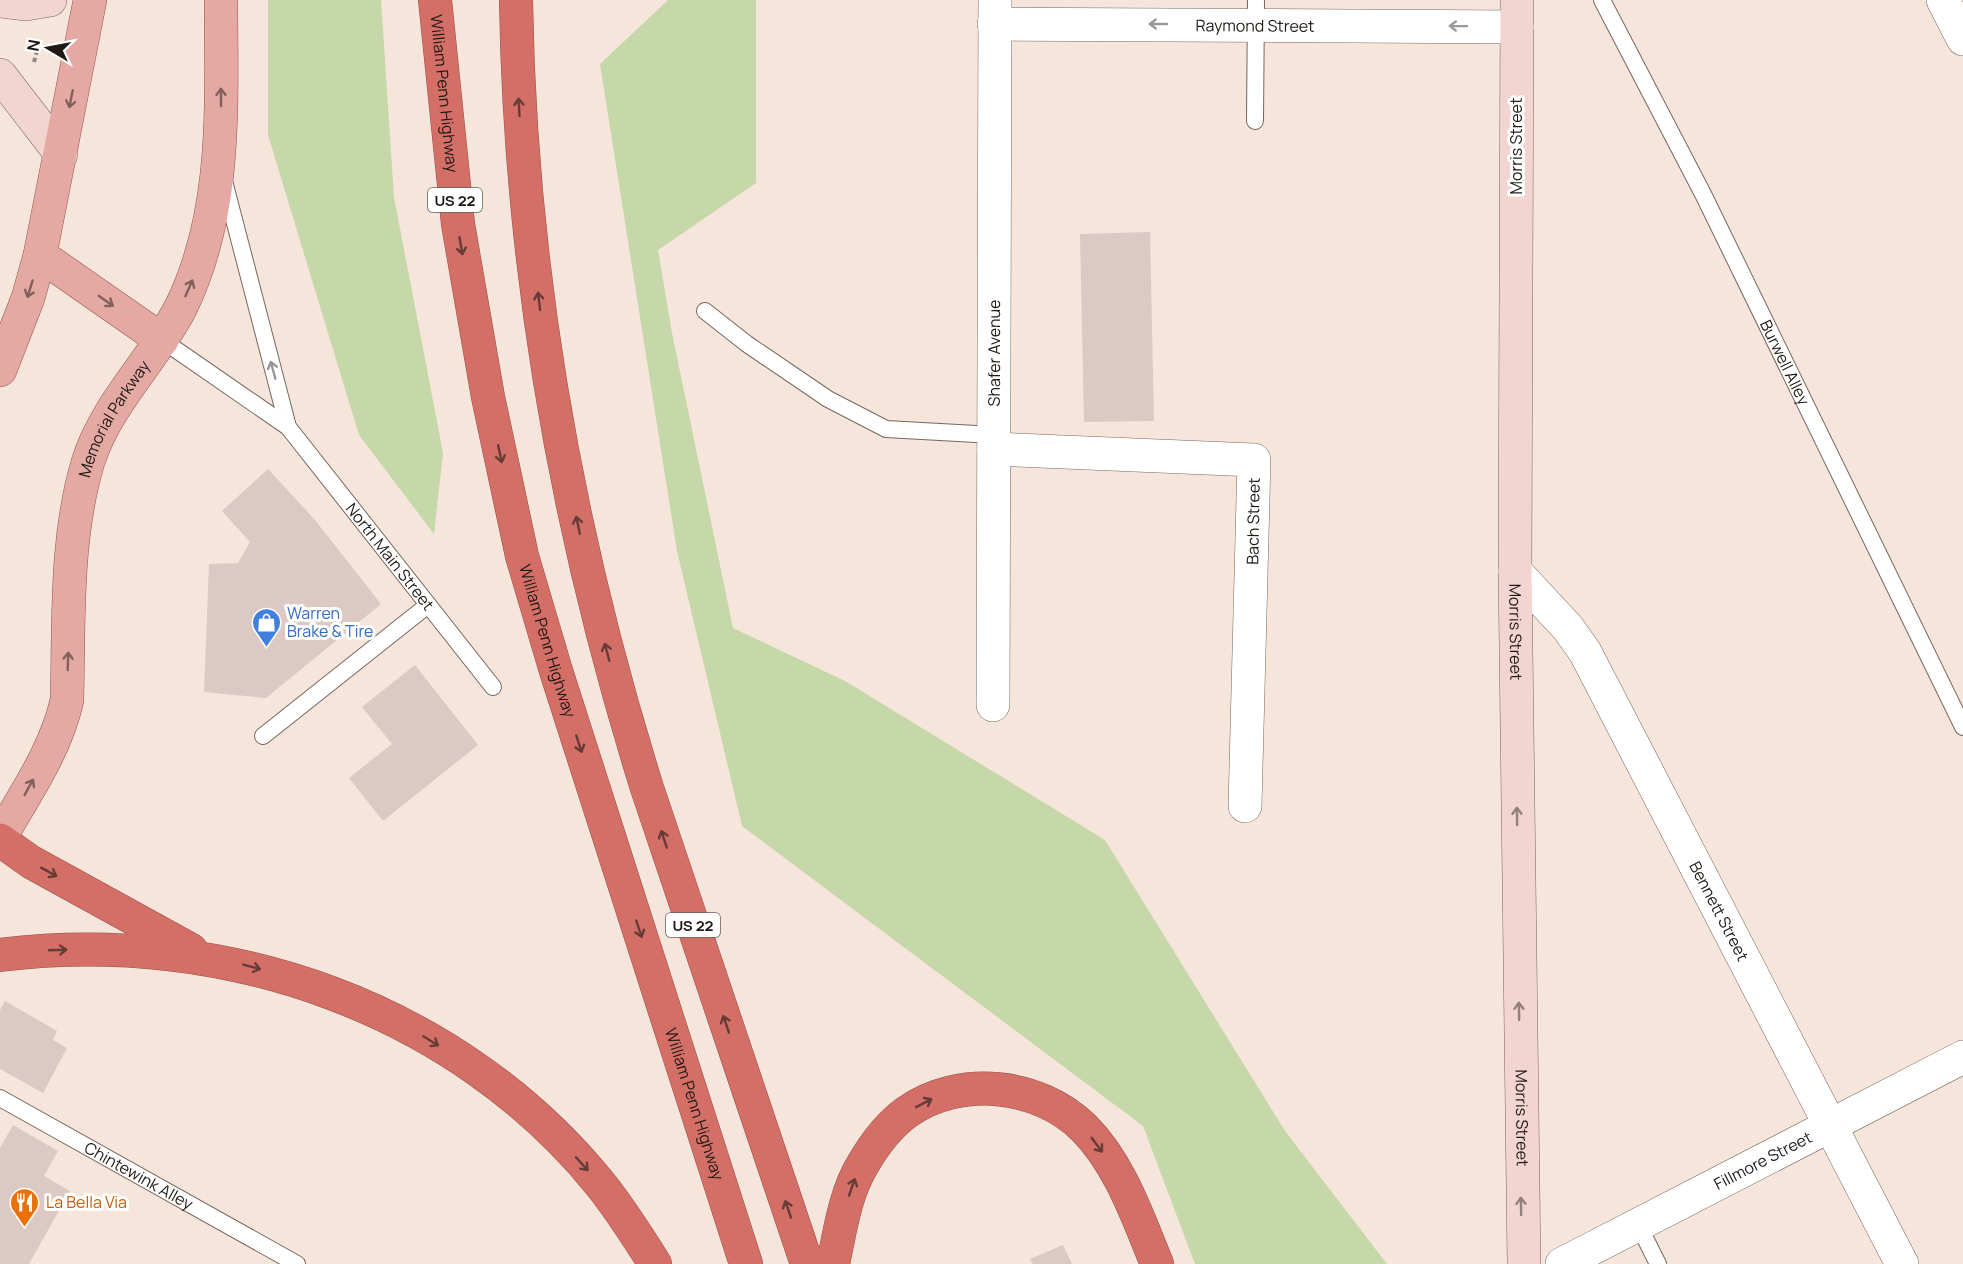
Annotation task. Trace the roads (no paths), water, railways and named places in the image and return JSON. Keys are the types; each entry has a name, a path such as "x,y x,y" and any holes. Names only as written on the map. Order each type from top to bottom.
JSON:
{"highway":[{"name":"William Penn Highway","path":"435,0 458,224 488,397 522,556 556,671 746,1264"},
{"name":"US 22","path":"516,0 520,132 544,348 590,582 623,709 647,788 807,1264"},
{"path":"0,839 31,862 204,957"},
{"path":"0,955 103,949 204,957 271,972 327,990 418,1033 462,1060 539,1121 601,1185 655,1264"},
{"path":"833,1264 853,1183 879,1140 907,1113 924,1102 942,1095 982,1089 1028,1094 1070,1115 1086,1129 1101,1149 1127,1194 1157,1264"}],"main road":[{"path":"0,370 28,298 40,255 90,0"},
{"name":"Memorial Parkway","path":"0,839 56,738 63,719 66,700 74,529 89,460 111,415 162,340 195,275 214,203 219,162 221,0"},
{"path":"40,255 162,340"}],"street":[{"path":"0,1 26,3 50,0"},
{"path":"1943,0 1963,39"},
{"name":"Raymond Street","path":"994,12 1517,14"},
{"name":"Shafer Avenue","path":"993,705 994,12"},
{"name":"Morris Street","path":"1517,14 1515,571 1524,1264"},
{"path":"0,75 61,154"},
{"name":"Bach Street","path":"994,442 1254,460 1245,806"},
{"name":"Bennett Street","path":"1515,571 1568,628 1585,652 1902,1264"},
{"name":"Fillmore Street","path":"1562,1264 1963,1057"}],"lane":[{"name":"Burwell Alley","path":"1602,0 1703,194 1963,727"},
{"path":"1255,121 1256,12"},
{"path":"219,162 288,427"},
{"path":"705,311 747,344 828,399 886,429 994,442"},
{"path":"162,340 288,427"},
{"name":"North Main Street","path":"288,427 493,687"},
{"path":"263,736 428,605"},
{"name":"Chintewink Alley","path":"0,1098 297,1264"},
{"path":"1638,1224 1658,1264"}],"place":[{"name":"Warren Brake & Tire","path":"266,648"},
{"name":"La Bella Via","path":"25,1228"}]}
